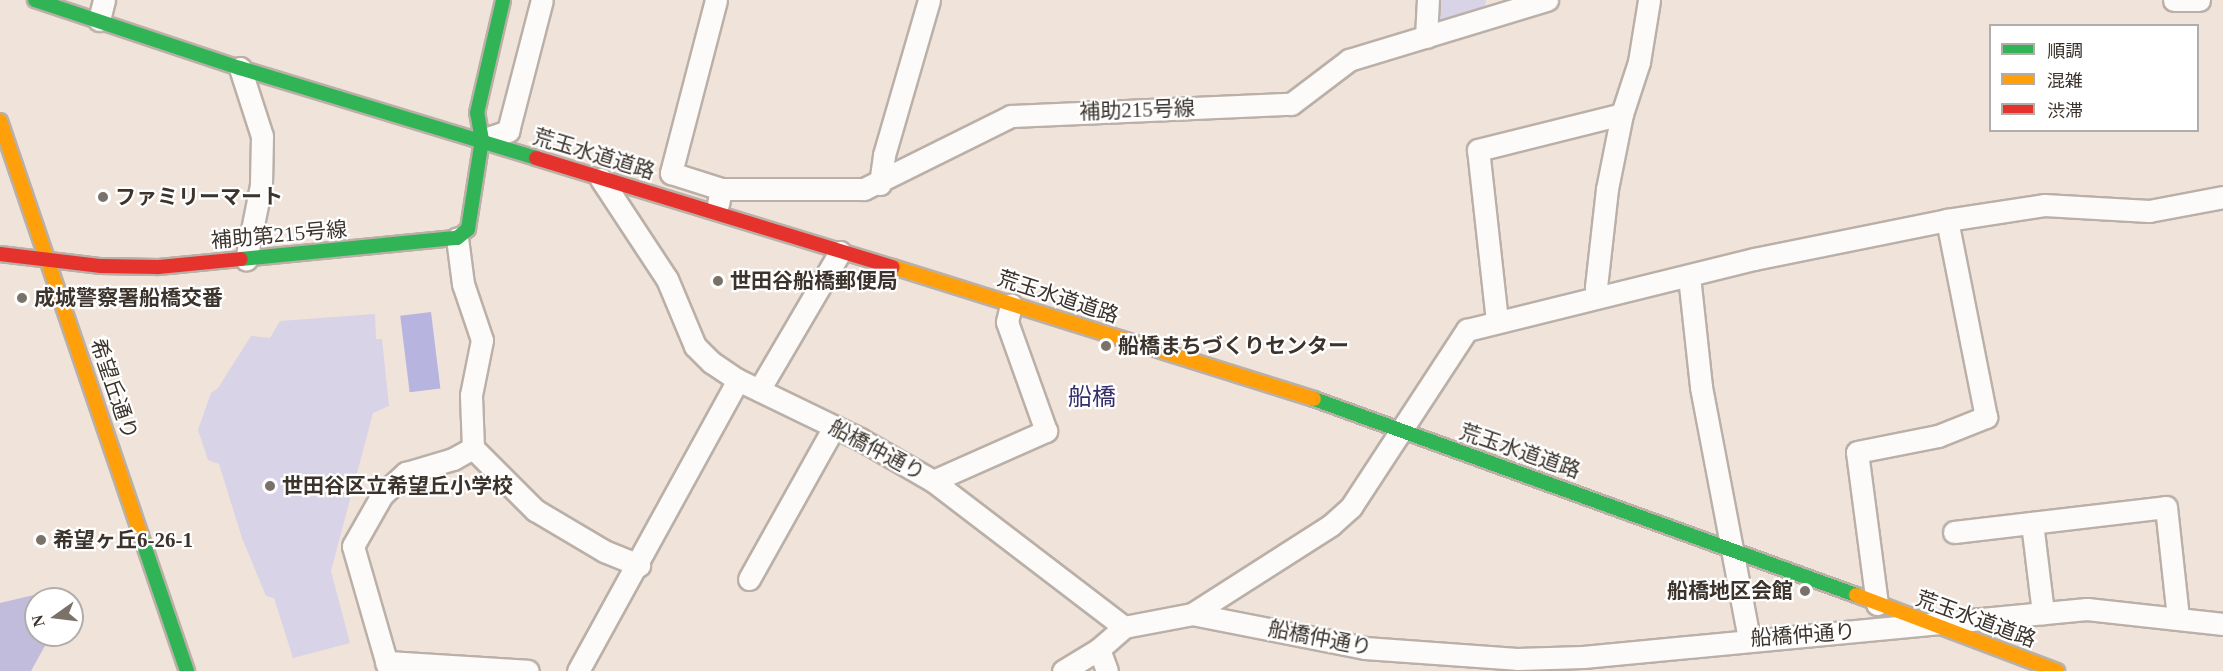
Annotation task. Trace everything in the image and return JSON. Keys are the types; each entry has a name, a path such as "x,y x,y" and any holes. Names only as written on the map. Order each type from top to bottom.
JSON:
{"main road":[{"name":"荒玉水道道路","path":"35,0 101,10 240,68 482,140 1341,408 1402,432 1734,549 2057,671"},
{"path":"458,238 468,229 482,140 477,113 503,0"},
{"name":"希望丘通り","path":"1,126 187,671"},
{"name":"補助第215号線","path":"0,254 48,261 158,267 458,238"}],"street":[{"path":"482,140 508,131 542,0"},
{"path":"664,198 716,0"},
{"path":"880,184 884,155 929,0"},
{"path":"1426,37 1428,0"},
{"name":"補助215号線","path":"671,173 721,189 852,192 880,184 1011,116 1291,104 1349,60 1547,0"},
{"path":"1598,297 1596,287 1607,189 1622,114 1639,62 1649,0"},
{"path":"2174,0 2199,0"},
{"path":"240,68 262,136 261,186 246,260"},
{"path":"1497,321 1478,150 1622,114"},
{"name":"船橋仲通り","path":"601,179 667,279 695,346 738,380 834,427 933,481 1124,627 1192,614 1376,649 1551,665 1749,639 1936,626 2087,609 2223,624"},
{"path":"716,213 721,189"},
{"path":"1192,614 1331,525 1351,507 1467,330 1821,244 1947,220 2044,205 2149,211 2223,197"},
{"path":"1878,604 1857,452 1938,436 1986,417 1947,220"},
{"path":"458,238 463,284 479,320 482,340 471,394 473,448 535,510 604,551 639,565"},
{"path":"759,390 840,252"},
{"path":"1689,276 1701,387 1734,549 1749,639"},
{"path":"933,481 1046,431 1007,322 1011,304"},
{"path":"578,671 639,565 738,380"},
{"path":"749,579 834,427"},
{"path":"473,448 453,459 406,473 382,495 357,534 355,559 387,666 528,671"},
{"path":"1954,531 2166,507 2178,618"},
{"path":"2032,522 2043,613"},
{"path":"1062,671 1099,649 1124,627"},
{"path":"1099,649 1107,671"}],"shaded area":[{"path":"1432,0 1486,0 1483,17 1428,34"},
{"path":"431,312 440,388 410,392 400,316"},
{"path":"375,314 376,339 382,339 389,406 373,413 331,571 350,643 293,658 274,598 266,596 242,538 219,464 208,460 198,430 211,393 218,388 251,336 270,338 280,321"},
{"path":"24,597 24,647 44,647 31,671 0,671 0,603"}],"traffic: fast":[{"path":"35,0 240,68 536,158"},
{"path":"241,259 457,238 468,229 482,140 477,113 503,0"},
{"path":"1314,399 1856,595"},
{"path":"141,536 187,671"}],"traffic: slow":[{"path":"0,121 141,536"},
{"path":"893,267 1314,399"},
{"path":"1856,595 2057,671"}],"traffic: jam":[{"path":"536,158 893,267"},
{"path":"0,254 101,266 158,267 241,259"}],"place":[{"name":"ファミリーマート","path":"103,197"},
{"name":"世田谷船橋郵便局","path":"718,281"},
{"name":"成城警察署船橋交番","path":"22,298"},
{"name":"船橋まちづくりセンター","path":"1106,346"},
{"name":"世田谷区立希望丘小学校","path":"270,486"},
{"name":"希望ヶ丘6-26-1","path":"41,540"},
{"name":"船橋地区会館","path":"1805,591"}],"district":[{"name":"船橋","path":"1092,398"}]}
